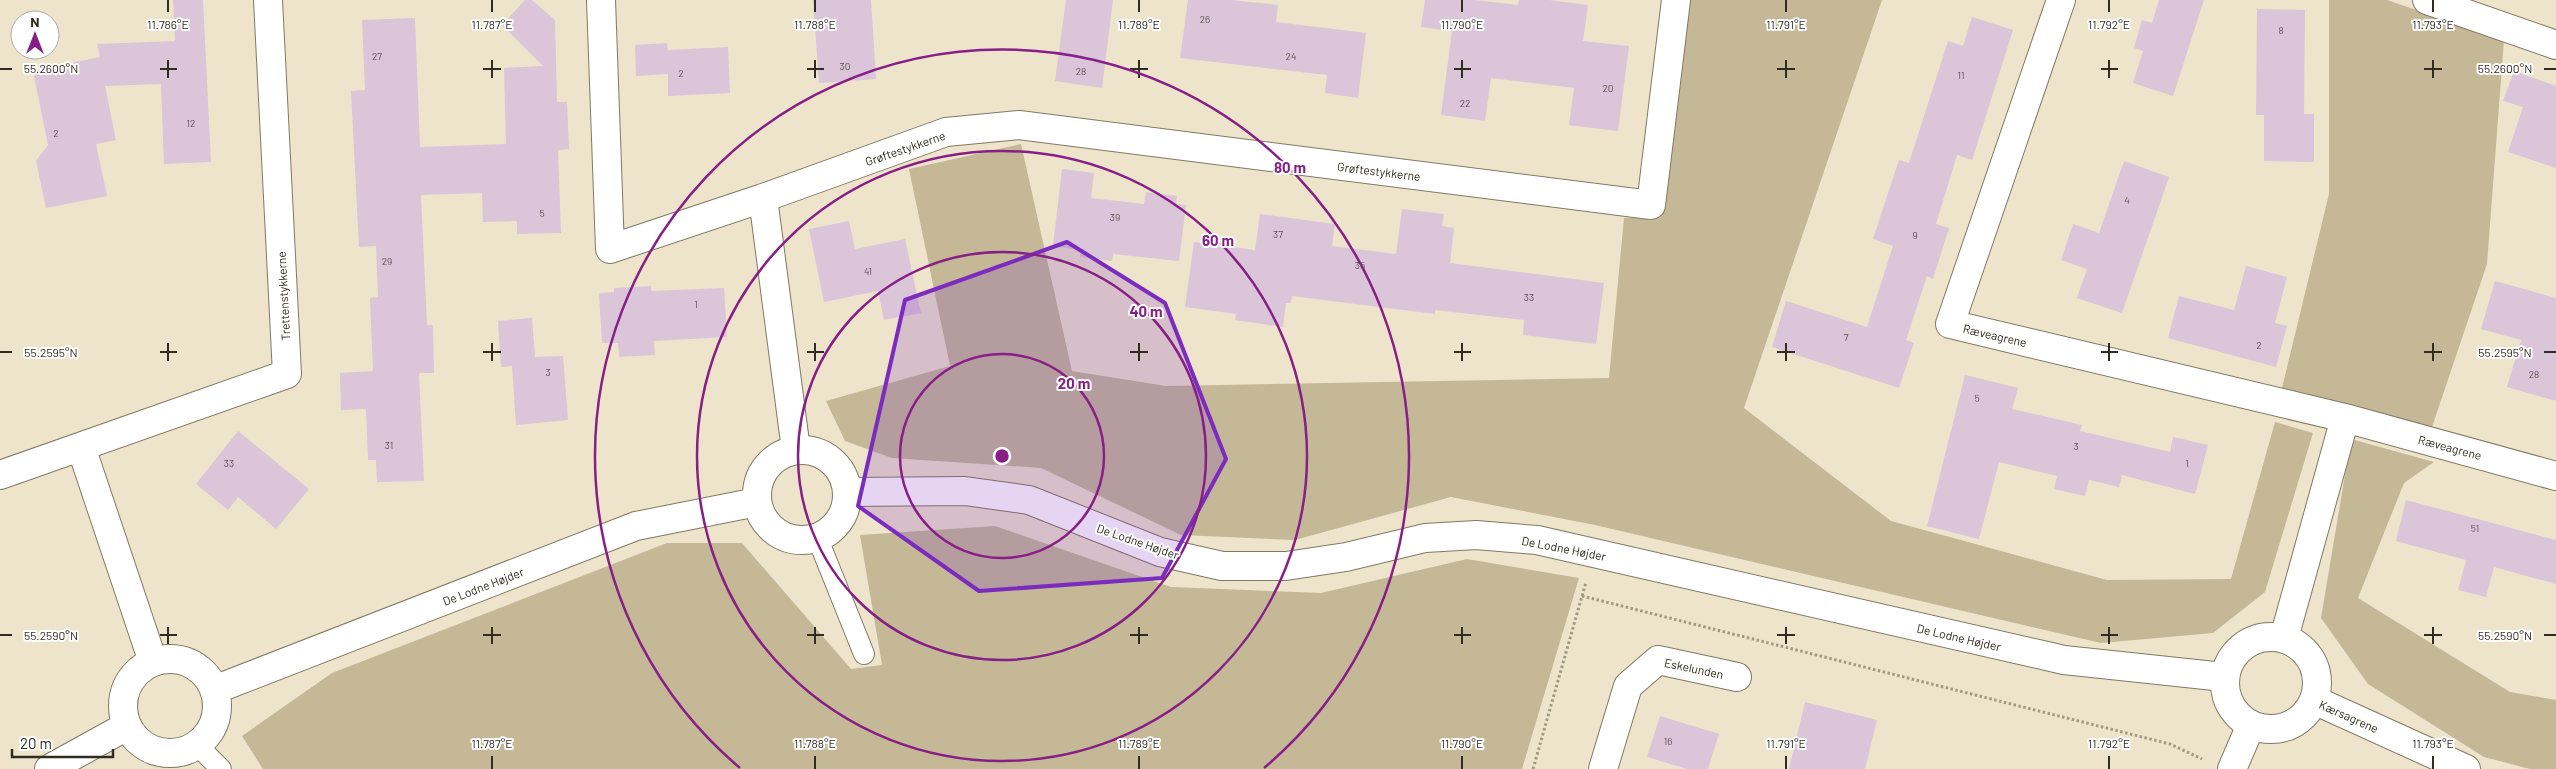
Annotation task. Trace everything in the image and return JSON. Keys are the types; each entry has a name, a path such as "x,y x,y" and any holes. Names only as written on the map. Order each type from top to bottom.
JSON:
{"street":[{"name":"Trettenstykkerne","path":"0,476 287,374 268,0"},
{"name":"Grøftestykkerne","path":"600,0 610,248 763,198 946,132 1019,125 1651,206 1676,0"},
{"name":"Ræveagrene","path":"2062,0 1950,324 2345,418 2556,476"},
{"path":"2426,0 2556,45"},
{"path":"763,198 796,450"},
{"path":"2284,638 2345,418"},
{"path":"81,447 152,662"},
{"path":"796,450 810,450 824,455 836,464 844,477 847,492 846,506 840,520 830,531 817,537 791,538 779,534 761,514 758,502 760,481 770,463 782,454 796,450"},
{"name":"De Lodne Højder","path":"847,492 964,491 1028,500 1160,552 1222,566 1286,566 1346,557 1425,538 1476,535 1537,540 2064,660 2224,677"},
{"name":"De Lodne Højder","path":"214,690 636,526 758,502"},
{"path":"2268,636 2284,638 2298,645 2309,656 2315,670 2317,685 2314,700 2306,713 2288,726 2266,730 2251,726 2239,717 2230,706 2225,692 2224,677 2229,662 2239,649 2252,640 2268,636"},
{"path":"175,660 196,667 207,677 214,690 217,706 215,721 208,734 196,745 182,752 165,754 149,749 136,740 127,726 122,711 123,696 129,682 139,670 152,662 175,660"},
{"name":"Eskelunden","path":"1603,769 1628,686 1658,660 1737,677"},
{"name":"Kærsagrene","path":"2314,700 2466,769"},
{"path":"49,769 127,726"},
{"path":"2232,769 2251,726"}],"lane":[{"path":"817,537 864,654"},
{"path":"196,745 221,769"}],"path":[{"path":"1533,769 1594,553"},
{"path":"1582,596 2170,744 2206,761"}],"highlighted area":[{"path":"1067,242 1165,303 1226,459 1162,578 979,591 858,506 905,300"}],"shaded area":[{"path":"1687,0 1882,0 1744,408 1891,521 2107,580 2231,579 2275,422 2313,433 2265,592 2213,633 2101,643 1595,525 1451,497 1295,540 1181,535 1041,468 892,458 845,441 826,401 950,366 909,169 1021,144 1072,371 1166,386 1609,378 1624,218 1661,217"},
{"path":"2329,0 2387,0 2504,40 2487,264 2432,427 2282,388 2329,194"},
{"path":"2351,439 2434,462 2404,483 2358,598 2510,692 2556,700 2556,769 2530,769 2484,757 2368,684 2321,618"},
{"path":"995,526 1171,587 1321,593 1467,559 1579,578 1522,769 263,769 242,736 332,673 667,543 742,543 851,669 882,665 860,535"}],"building":[{"path":"173,0 203,0 211,162 164,164 161,84 105,86 116,140 96,144 107,196 46,208 36,161 48,145 33,71 100,57 97,44 175,41"},
{"path":"525,0 532,0 555,20 557,102 567,102 569,149 558,150 561,233 517,234 517,221 483,222 482,193 421,195 427,325 433,325 434,373 419,373 424,481 377,482 376,460 368,460 366,409 341,410 340,373 373,371 370,298 378,297 376,246 359,247 351,91 365,90 362,20 415,18 420,147 506,144 504,68 543,66 502,25"},
{"path":"813,0 871,0 876,79 819,83"},
{"path":"1066,0 1113,0 1102,88 1055,81"},
{"path":"1188,0 1231,0 1278,5 1276,22 1366,33 1358,98 1325,93 1327,75 1180,58"},
{"path":"1425,0 1475,0 1518,5 1519,0 1549,0 1588,5 1583,41 1629,46 1618,131 1569,125 1574,88 1491,78 1485,121 1441,115 1452,31 1421,27"},
{"path":"2159,0 2204,0 2173,96 2133,83 2143,51 2134,48 2142,20 2152,23"},
{"path":"2257,9 2305,10 2304,114 2314,114 2314,162 2264,161 2264,115 2256,115"},
{"path":"1972,17 2013,30 1972,160 1957,155 1936,224 1949,228 1933,279 1927,276 1906,340 1914,343 1899,388 1772,347 1786,301 1867,327 1893,246 1873,239 1899,160 1909,163 1948,41 1963,46"},
{"path":"667,43 668,50 728,47 730,93 668,96 668,74 636,76 635,45"},
{"path":"2514,71 2556,86 2556,168 2508,152 2523,107 2503,101"},
{"path":"2124,161 2169,177 2122,313 2077,298 2087,269 2061,260 2073,224 2099,233"},
{"path":"1062,169 1094,173 1091,198 1144,204 1146,192 1177,196 1176,204 1186,205 1179,261 1113,254 1112,261 1080,257 1081,250 1053,246"},
{"path":"1402,209 1444,214 1442,226 1454,228 1450,263 1604,283 1596,344 1523,335 1524,320 1435,310 1435,314 1292,296 1291,303 1286,303 1283,327 1235,320 1236,314 1185,307 1194,242 1255,250 1260,214 1335,224 1332,246 1396,254"},
{"path":"849,221 855,249 905,239 921,313 884,320 878,291 824,302 809,229"},
{"path":"2246,266 2287,277 2275,323 2287,326 2276,367 2168,338 2179,296 2234,310"},
{"path":"2495,281 2556,298 2556,401 2507,387 2521,340 2481,329"},
{"path":"651,286 651,291 724,288 727,337 654,341 655,355 619,357 618,343 602,343 599,293 614,292 614,288"},
{"path":"532,318 535,357 563,356 568,420 516,425 512,366 501,367 498,321"},
{"path":"1965,375 2018,388 2012,409 2082,425 2080,431 2170,452 2173,437 2208,445 2195,494 2122,475 2119,487 2089,480 2085,496 2054,489 2057,476 1999,462 1979,539 1927,526"},
{"path":"238,431 309,489 276,529 238,497 228,510 196,484"},
{"path":"2406,500 2556,540 2556,584 2494,567 2486,597 2458,590 2466,560 2396,541"},
{"path":"1805,702 1877,720 1865,769 1789,769"},
{"path":"1660,716 1719,734 1708,769 1687,769 1647,757"}]}
